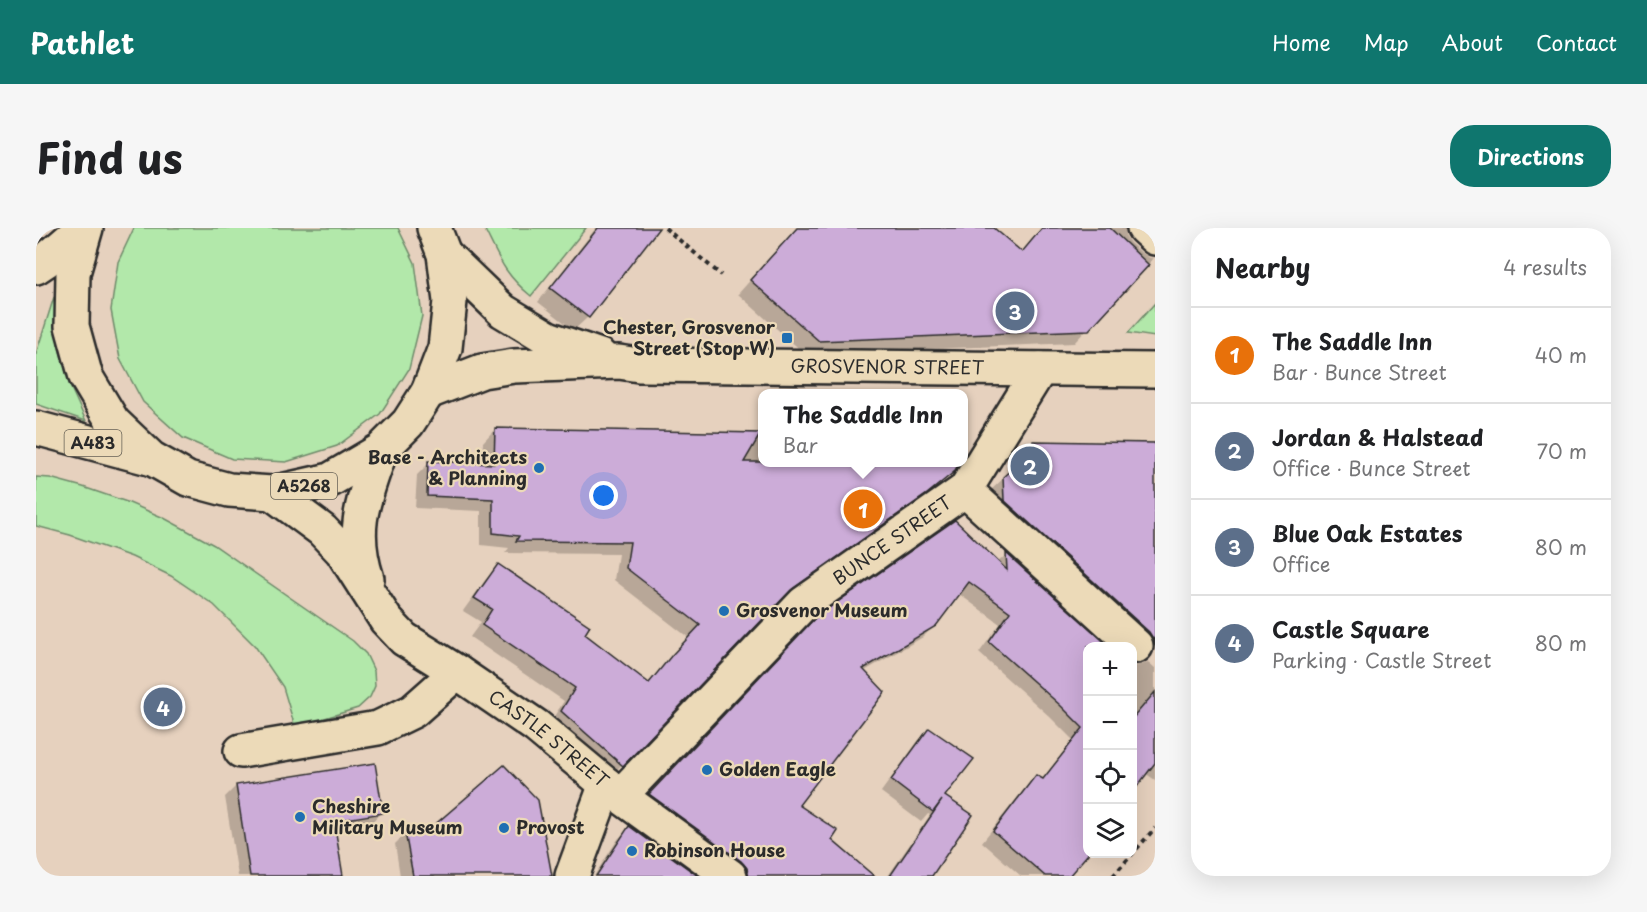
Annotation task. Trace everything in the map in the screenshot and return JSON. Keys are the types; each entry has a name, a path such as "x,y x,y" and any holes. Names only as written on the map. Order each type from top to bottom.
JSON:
{"main road":[{"path":"36,267 85,228"},
{"name":"A5268","path":"85,228 73,273 72,326 86,377 113,422 151,458 188,478 229,490 272,493 330,480 381,450 408,423 428,392 445,348 450,301 439,241"},
{"path":"1144,228 1155,238"},
{"name":"GROSVENOR STREET","path":"439,241 503,311 548,338 618,362"},
{"name":"GROSVENOR STREET","path":"428,392 482,371 500,368 618,362 639,365 1155,370"},
{"name":"BUNCE STREET","path":"613,790 728,684 804,603 965,490 1040,369"},
{"name":"A483","path":"36,429 151,458"},
{"name":"CASTLE STREET","path":"373,598 358,541 359,516 381,450"},
{"path":"965,490 1132,642"},
{"name":"CASTLE STREET","path":"272,493 322,530 342,551 387,620 404,639 458,672 536,726 613,790 730,876"},
{"path":"241,751 378,728 413,711 458,672"},
{"path":"572,876 613,790"}],"path":[{"path":"665,228 720,275"},
{"path":"1113,876 1155,828"}],"green space":[{"path":"134,228 398,228 415,263 422,316 409,369 380,414 337,446 286,462 232,459 183,438 143,402 120,359 111,310 118,262"},
{"path":"484,228 586,228 531,296 508,273"},
{"path":"54,297 58,344 70,386 86,421 36,404 36,354"},
{"path":"1155,303 1155,337 1128,333"},
{"path":"36,477 50,478 83,487 127,502 164,518 214,545 353,641 366,654 374,671 375,686 370,697 358,708 295,727 283,687 255,646 214,605 171,576 132,557 70,535 36,526"}],"building":[{"path":"598,228 659,228 589,318 550,288"},
{"path":"797,228 994,228 1022,252 1042,228 1110,228 1149,265 1089,330 819,341 750,280"},
{"path":"495,428 758,433 758,438 744,462 758,462 758,467 957,467 927,494 791,590 623,766 561,711 575,688 482,625 492,609 474,598 498,564 590,626 585,634 649,683 700,625 626,568 630,542 516,541 519,536 493,533 493,499 427,496 428,461 494,464"},
{"path":"1033,441 1155,443 1155,646 1149,632 1004,500 1003,477 1015,466"},
{"path":"955,520 1007,570 1006,553 1105,642 1083,642 1083,728 989,642 1010,612 969,582 936,626 863,669 885,692 799,805 838,831 832,840 874,876 748,876 747,868 741,861 649,794 816,617"},
{"path":"1155,692 1155,763 1137,787 1137,750 1137,713"},
{"path":"929,728 974,759 945,796 973,815 932,876 890,876 942,800 933,812 891,780"},
{"path":"1083,728 1085,858 1069,876 1045,876 993,831 1036,775 1043,779"},
{"name":"Cheshire Military Museum","path":"375,763 383,813 334,821 343,876 250,876 236,785"},
{"path":"504,765 538,800 552,876 413,876 405,832 432,827"},
{"name":"Robinson House","path":"629,826 698,876 596,876"}],"place":[{"name":"Blue Oak Estates","path":"1015,311"},
{"name":"Chester, Grosvenor Street (Stop W)","path":"787,338"},
{"name":"Jordan & Halstead","path":"1030,466"},
{"name":"Base - Architects & Planning","path":"539,468"},
{"name":"The Saddle Inn","path":"863,509"},
{"name":"Grosvenor Museum","path":"724,611"},
{"name":"Castle Square","path":"163,707"},
{"name":"Golden Eagle","path":"707,770"},
{"name":"Cheshire Military Museum","path":"300,817"},
{"name":"Provost","path":"504,828"},
{"name":"Robinson House","path":"632,851"}]}
